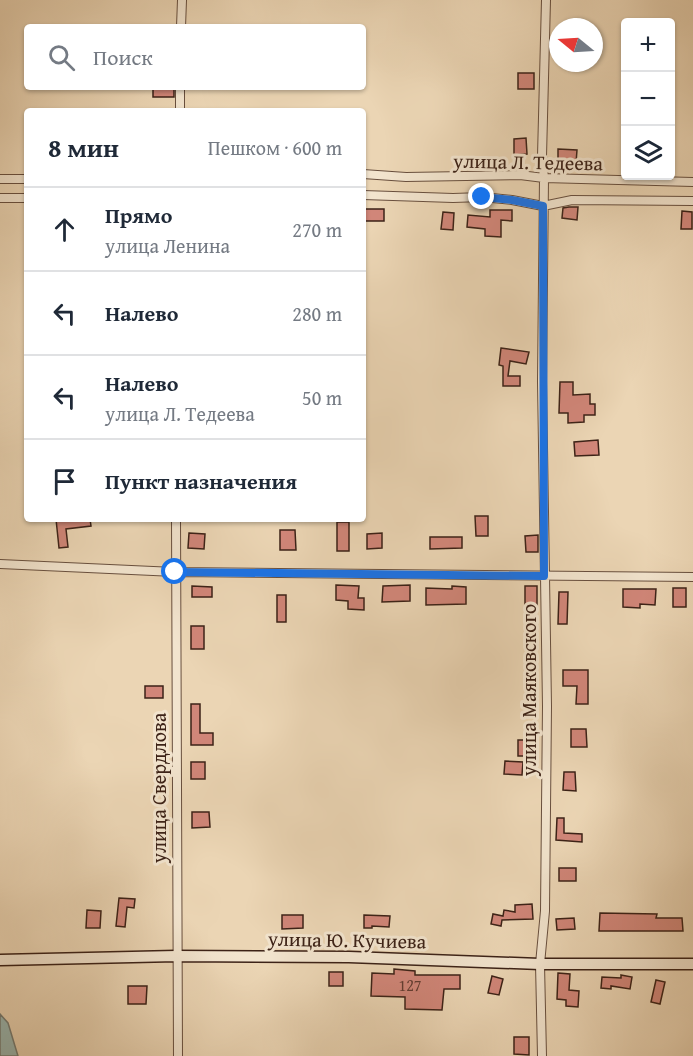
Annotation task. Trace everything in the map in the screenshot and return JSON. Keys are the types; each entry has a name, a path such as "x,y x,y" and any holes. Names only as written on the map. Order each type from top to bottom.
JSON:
{"street":[{"path":"181,24 182,0"},
{"name":"улица Маяковского","path":"542,1056 540,964 545,889 546,706 544,178 542,156 546,0"},
{"path":"180,90 180,108"},
{"name":"улица Л. Тедеева","path":"366,174 406,177 520,175 544,178 693,182"},
{"path":"0,179 24,179"},
{"name":"улица Л. Тедеева","path":"366,195 482,197 543,206 572,200 693,201"},
{"path":"0,198 24,198"},
{"name":"улица Свердлова","path":"176,522 178,1056"},
{"path":"0,564 175,572 693,577"},
{"name":"улица Ю. Кучиева","path":"0,960 176,956 349,957 540,964 693,964"}],"water":[{"path":"0,1014 8,1023 18,1056 0,1056"}],"building":[{"path":"518,73 534,73 534,89 518,89"},
{"path":"153,90 174,90 174,97 153,97"},
{"path":"526,138 527,154 514,155 514,139"},
{"path":"558,149 577,150 576,163 558,162"},
{"path":"578,207 577,220 562,218 563,208"},
{"path":"366,209 384,209 384,221 366,221"},
{"path":"490,210 512,210 512,221 501,220 501,237 485,236 485,229 467,227 468,215 490,217"},
{"path":"682,211 692,212 692,229 681,229"},
{"path":"443,212 454,213 453,230 441,229"},
{"path":"501,348 529,352 526,364 510,361 508,376 520,376 520,386 503,386 503,366 499,365"},
{"path":"560,382 573,382 573,395 590,394 590,404 595,404 595,415 584,415 584,422 568,423 568,413 559,413"},
{"path":"598,440 599,455 575,456 574,442"},
{"path":"475,516 488,516 488,536 476,536"},
{"path":"56,522 90,522 91,526 66,529 68,547 59,548"},
{"path":"337,522 349,522 349,551 337,551"},
{"path":"280,530 295,530 296,550 280,550"},
{"path":"189,533 205,534 204,549 188,548"},
{"path":"382,533 382,548 367,549 367,534"},
{"path":"538,535 538,552 526,552 525,536"},
{"path":"430,537 462,537 462,548 430,549"},
{"path":"336,585 359,586 358,598 364,598 364,610 348,609 348,601 336,600"},
{"path":"410,585 410,601 382,602 383,586"},
{"path":"192,586 212,587 212,597 192,597"},
{"path":"452,586 466,587 466,604 426,605 426,588 452,589"},
{"path":"525,586 537,586 537,610 525,610"},
{"path":"673,588 686,588 686,607 673,607"},
{"path":"623,589 656,589 655,605 640,604 640,608 623,607"},
{"path":"559,592 568,592 567,624 558,624"},
{"path":"277,595 286,595 286,622 277,622"},
{"path":"191,626 204,626 204,649 191,649"},
{"path":"563,670 588,670 588,704 576,704 577,686 563,686"},
{"path":"145,686 163,686 163,698 145,698"},
{"path":"191,704 200,704 200,733 213,733 213,745 191,745"},
{"path":"571,729 586,729 587,747 571,747"},
{"path":"518,740 533,740 533,756 518,756"},
{"path":"505,761 523,762 522,775 504,774"},
{"path":"191,762 205,762 205,779 191,779"},
{"path":"564,772 575,772 576,791 563,790"},
{"path":"192,812 209,812 210,827 192,828"},
{"path":"557,818 564,818 564,833 582,834 582,842 556,840"},
{"path":"559,868 576,868 576,881 559,881"},
{"path":"119,898 135,899 134,908 127,907 125,927 116,926"},
{"path":"532,904 533,919 502,920 501,926 491,924 493,914 503,916 504,910 515,912 515,905"},
{"path":"87,910 101,911 100,928 86,928"},
{"path":"600,913 657,914 656,918 682,918 683,931 599,931"},
{"path":"282,915 303,915 303,928 282,929"},
{"path":"364,915 390,916 389,927 364,928"},
{"path":"574,918 575,929 557,930 556,919"},
{"path":"394,969 415,971 415,975 460,975 460,989 444,989 442,1010 405,1009 405,997 371,996 372,973 394,974"},
{"path":"329,972 343,972 343,986 329,986"},
{"path":"558,973 570,974 569,990 579,991 578,1007 566,1006 566,1000 557,999"},
{"path":"621,975 632,977 630,989 611,986 611,989 601,988 602,977 621,978"},
{"path":"492,976 503,979 499,995 488,993"},
{"path":"656,980 665,982 660,1004 651,1002"},
{"path":"128,986 147,986 146,1004 128,1004"},
{"path":"514,1037 529,1037 529,1055 514,1054"}],"route":[{"path":"175,572 544,576 543,206 482,197"}]}
